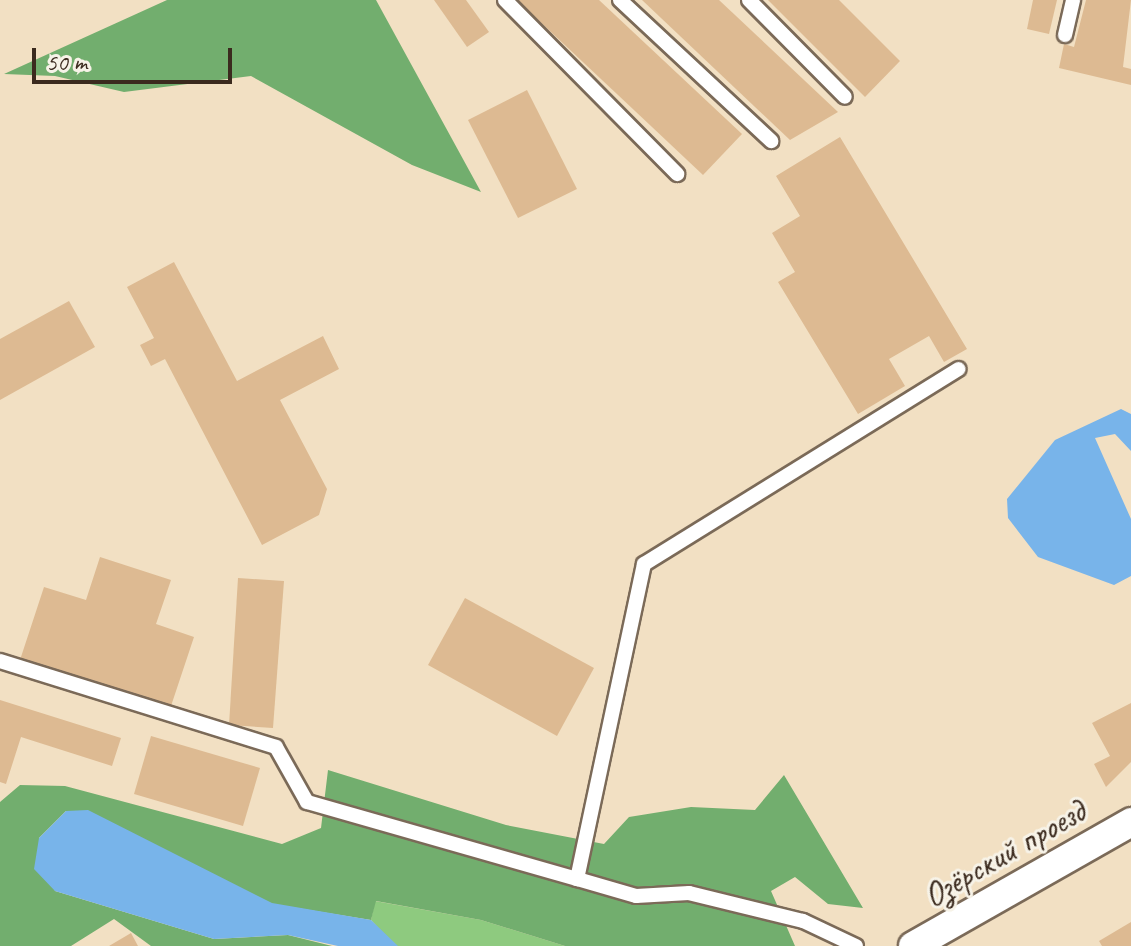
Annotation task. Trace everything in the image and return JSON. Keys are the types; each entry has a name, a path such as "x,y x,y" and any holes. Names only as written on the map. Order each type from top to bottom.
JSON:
{"street":[{"name":"Озёрский проезд","path":"913,946 1131,822"}],"lane":[{"path":"505,0 677,174"},
{"path":"620,0 771,141"},
{"path":"749,0 845,97"},
{"path":"1065,35 1073,0"},
{"path":"577,879 644,564 959,369"},
{"path":"0,661 276,747 307,802 636,896 689,893 803,921 856,946"}],"green space":[{"path":"167,0 376,0 481,192 412,165 251,76 124,92 55,76 4,74"},
{"path":"328,770 506,825 604,844 629,817 691,807 755,810 784,775 863,908 828,904 795,877 771,891 795,946 565,946 481,920 376,901 371,920 272,904 88,811 66,811 39,838 55,891 214,939 288,935 332,946 151,946 114,919 71,946 0,946 0,802 20,785 65,786 282,844 321,828"},
{"path":"375,901 481,920 565,946 394,946 371,920"}],"water":[{"path":"1121,409 1131,414 1131,451 1115,434 1095,438 1131,519 1131,576 1114,585 1038,557 1008,518 1007,499 1055,440"},
{"path":"88,810 272,903 371,920 398,946 338,946 288,935 214,939 55,891 34,869 39,838 66,811"}],"building":[{"path":"434,0 466,0 489,32 467,47"},
{"path":"517,0 599,0 742,134 703,175"},
{"path":"642,0 719,0 838,112 790,140"},
{"path":"768,0 839,0 900,61 865,97"},
{"path":"1033,0 1057,0 1049,34 1027,29"},
{"path":"1086,0 1131,0 1123,67 1131,69 1131,85 1059,68 1064,44 1074,47"},
{"path":"527,90 577,189 518,218 468,120"},
{"path":"840,137 967,349 944,362 929,336 889,359 905,386 858,414 778,282 795,272 772,233 800,216 776,176"},
{"path":"174,262 237,381 323,336 339,369 280,400 327,489 319,515 262,545 165,359 151,366 140,345 154,338 127,287"},
{"path":"69,301 95,347 0,400 0,339"},
{"path":"100,557 171,580 156,624 194,637 170,709 20,660 44,587 86,600"},
{"path":"238,578 284,581 273,728 229,725"},
{"path":"465,598 594,668 557,736 428,665"},
{"path":"0,700 121,738 112,766 21,737 6,784 0,782"},
{"path":"1131,703 1131,762 1106,787 1094,764 1110,756 1092,723"},
{"path":"151,736 260,768 243,826 134,794"},
{"path":"1131,922 1131,946 1102,946 1099,941"},
{"path":"131,933 138,946 109,946"}]}
